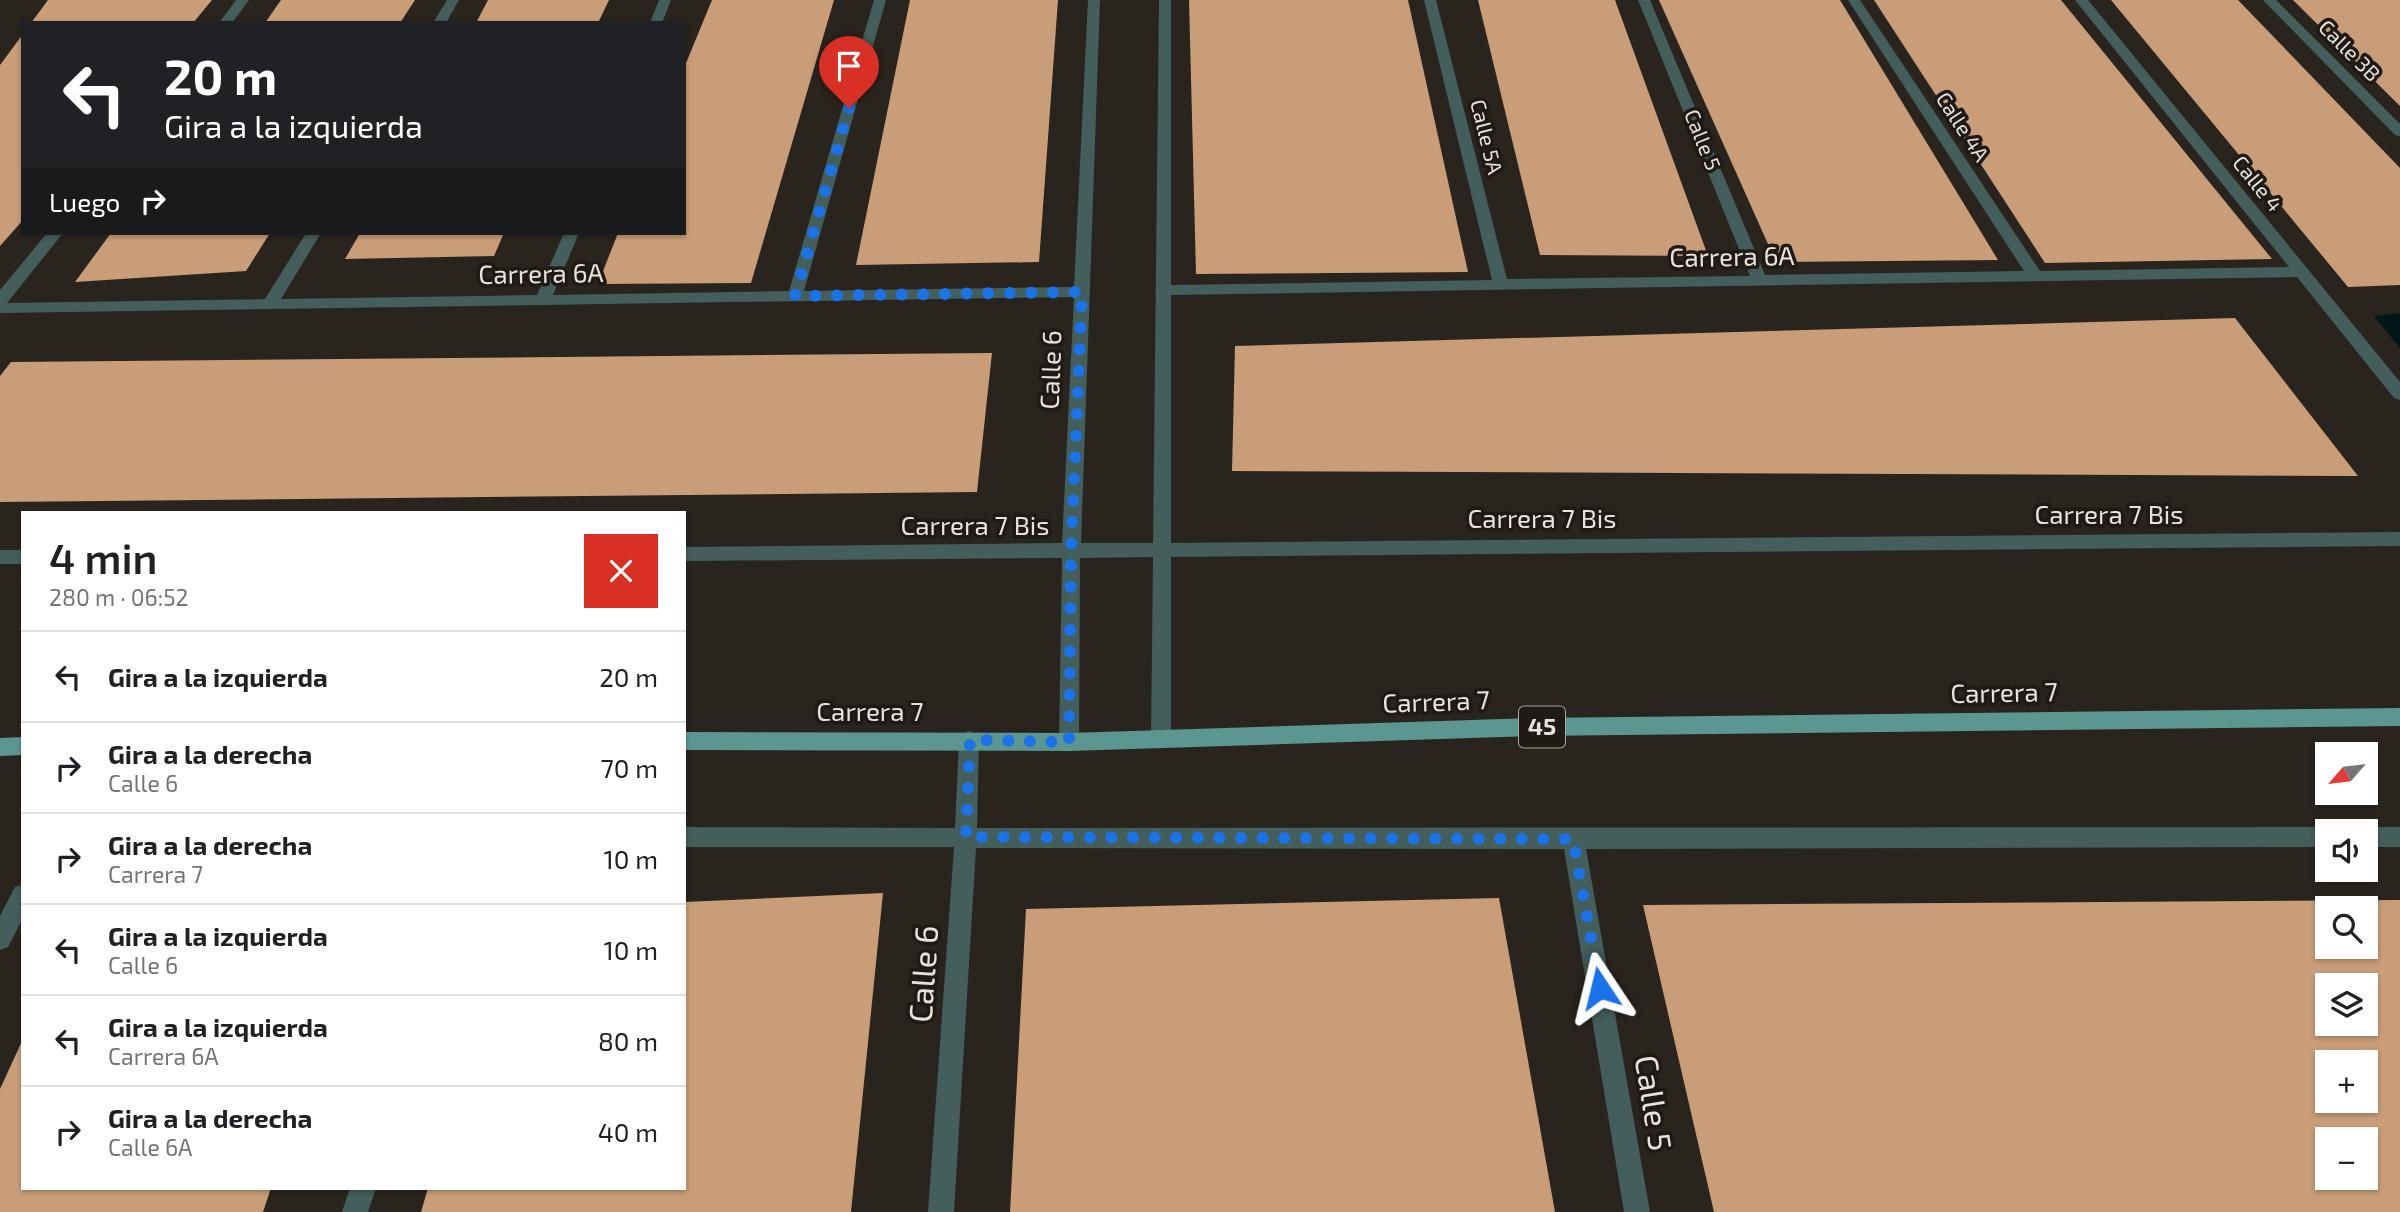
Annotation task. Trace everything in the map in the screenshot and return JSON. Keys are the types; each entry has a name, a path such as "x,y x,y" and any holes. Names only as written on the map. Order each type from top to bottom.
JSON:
{"main road":[{"name":"Carrera 7","path":"686,741 1069,742 1533,727 2400,717"},
{"path":"0,747 21,746"}],"street":[{"path":"227,21 243,0"},
{"path":"440,21 453,0"},
{"path":"657,21 665,0"},
{"path":"795,296 880,0"},
{"name":"Calle 6","path":"1069,742 1071,552 1094,0"},
{"path":"1161,739 1165,0"},
{"name":"Calle 5A","path":"1430,0 1501,285"},
{"name":"Calle 5","path":"1644,0 1760,281"},
{"name":"Calle 4A","path":"1854,0 2035,276"},
{"name":"Calle 4","path":"2081,0 2400,394"},
{"name":"Calle 3B","path":"2269,0 2400,132"},
{"path":"0,301 53,235"},
{"path":"271,302 312,235"},
{"path":"544,298 570,235"},
{"name":"Carrera 6A","path":"1164,290 2301,272"},
{"name":"Carrera 6A","path":"0,308 1082,292"},
{"name":"Carrera 7 Bis","path":"686,554 2400,538"},
{"path":"0,557 21,557"},
{"name":"Calle 6","path":"941,1212 970,740"},
{"path":"686,837 2315,837"},
{"path":"2378,837 2400,837"},
{"name":"Calle 5","path":"1573,839 1637,1212"},
{"path":"0,939 21,898"},
{"path":"355,1212 362,1190"}],"shaded area":[{"path":"2400,313 2400,348 2374,316"}],"building":[{"path":"48,0 212,0 195,21 32,21"},
{"path":"281,0 415,0 401,21 266,21"},
{"path":"488,0 609,0 599,21 477,21"},
{"path":"712,0 834,0 751,283 598,284 617,235 686,235 686,63"},
{"path":"910,0 1058,0 1039,262 856,265"},
{"path":"1189,0 1408,0 1468,272 1196,274"},
{"path":"1478,0 1615,0 1708,256 1540,255"},
{"path":"1659,0 1840,0 1998,260 1776,262"},
{"path":"1874,0 2061,0 2272,259 2045,263"},
{"path":"2111,0 2238,0 2400,168 2400,285 2348,287"},
{"path":"2293,0 2400,0 2400,106"},
{"path":"21,37 21,222 0,246 0,65"},
{"path":"110,235 269,235 246,271 75,282"},
{"path":"359,235 503,235 494,256 345,259"},
{"path":"2235,318 2358,476 1232,471 1235,346"},
{"path":"992,353 977,492 0,502 0,376 11,362"},
{"path":"883,893 851,1212 421,1212 427,1190 686,1190 686,902"},
{"path":"1499,898 1555,1212 1010,1212 1026,909"},
{"path":"2378,900 2400,900 2400,1212 1714,1212 1643,905 2315,901 2315,959 2378,959"},
{"path":"21,1043 21,1190 270,1190 263,1212 0,1212 0,1089"}],"route":[{"path":"849,108 795,296 1082,292 1071,552 1069,742 970,740 966,837 1573,839 1600,988"}]}
